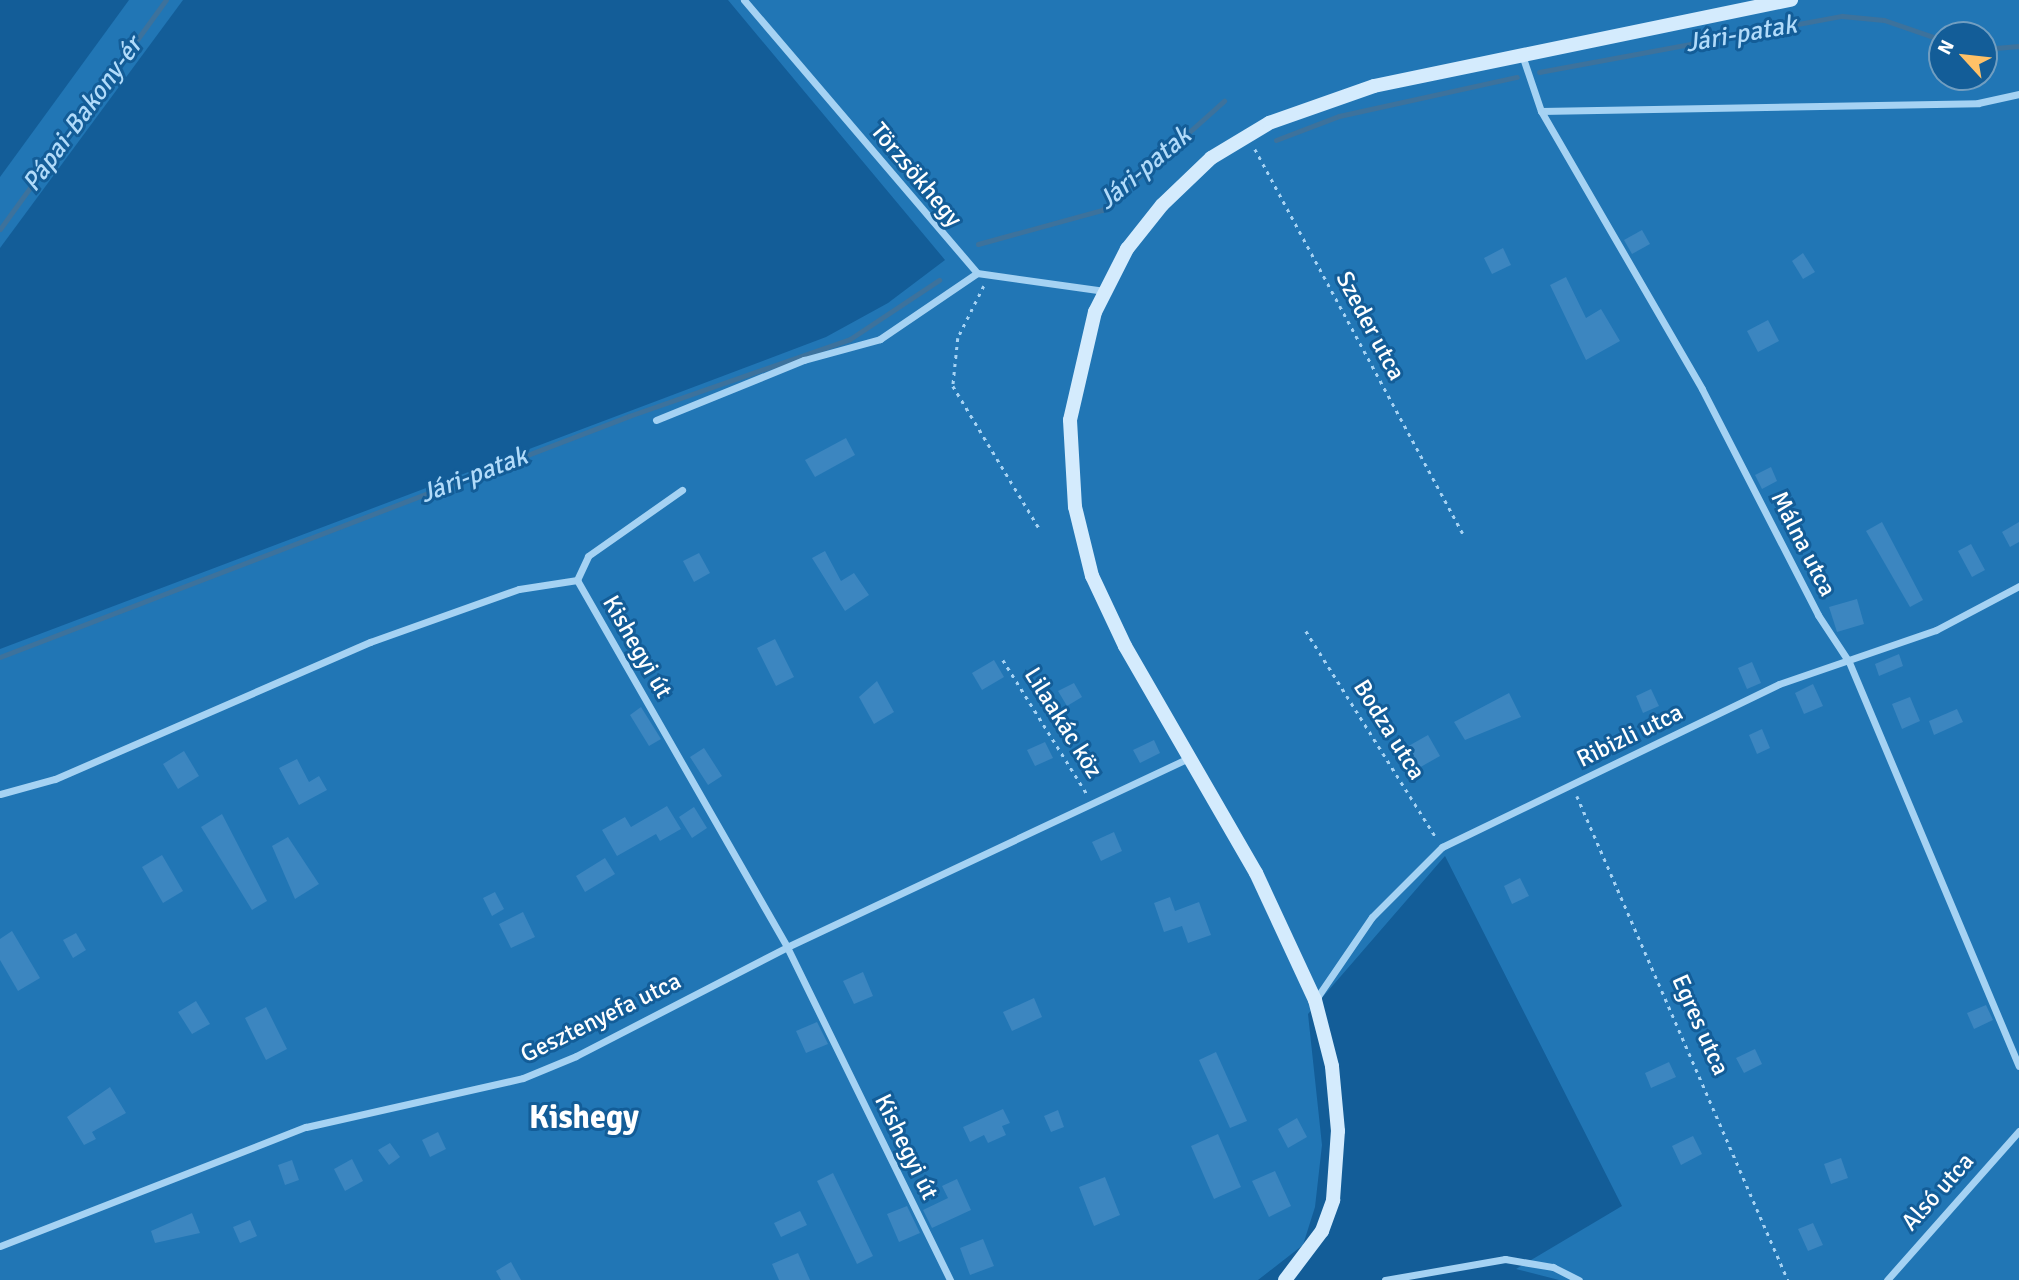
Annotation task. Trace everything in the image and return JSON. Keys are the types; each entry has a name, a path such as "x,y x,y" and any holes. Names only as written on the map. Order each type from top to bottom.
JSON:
{"main road":[{"path":"1285,1280 1322,1231 1337,1181 1332,1066 1315,1000 1256,873 1192,757 1108,616 1075,507 1070,420 1087,337 1105,290 1162,205 1211,158 1247,135 1374,86 1791,0"}],"street":[{"name":"Törzsökhegy","path":"744,0 976,273"},
{"name":"Málna utca","path":"1522,54 1541,111 1702,389 1818,615 1849,662 2019,1066"},
{"path":"1541,111 1978,103 2019,94"},
{"path":"656,420 804,360 880,338 976,273 1105,290"},
{"path":"577,580 588,556 682,490"},
{"name":"Kishegyi út","path":"0,794 55,779 370,642 519,589 577,580 787,947 950,1280"},
{"name":"Ribizli utca","path":"1315,1000 1372,917 1442,847 1573,786 1779,684 1936,630 2019,586"},
{"name":"Gesztenyefa utca","path":"0,1246 306,1127 523,1078 787,947 1192,757"},
{"name":"Alsó utca","path":"1888,1280 2019,1131"},
{"path":"1385,1280 1505,1259 1553,1267 1579,1280"}],"path":[{"name":"Szeder utca","path":"1247,135 1463,533"},
{"path":"990,275 958,338 953,386 1039,528"},
{"name":"Bodza utca","path":"1306,631 1442,847"},
{"name":"Lilaakác köz","path":"1003,660 1094,805"},
{"name":"Egres utca","path":"1573,786 1788,1280"}],"shaded area":[{"path":"129,0 183,0 0,248 0,177"},
{"path":"728,0 2019,0 2019,1280 1559,1280 1516,1269 1622,1206 1445,856 1308,1014 1322,1145 1315,1207 1303,1245 1258,1280 0,1280 0,649 826,337 888,303 945,260"}],"building":[{"path":"1642,230 1650,244 1632,254 1624,240"},
{"path":"1503,248 1511,265 1492,274 1484,258"},
{"path":"1803,253 1815,272 1803,279 1792,261"},
{"path":"1566,277 1586,318 1601,309 1620,341 1586,360 1550,285"},
{"path":"1768,320 1779,341 1758,352 1747,331"},
{"path":"846,438 855,455 815,477 805,460"},
{"path":"1771,467 1777,481 1762,489 1755,475"},
{"path":"1882,522 1923,600 1910,607 1866,531"},
{"path":"2019,522 2019,542 2010,547 2002,532"},
{"path":"1971,544 1985,570 1972,577 1958,551"},
{"path":"825,551 841,581 854,573 869,595 845,611 812,558"},
{"path":"699,553 710,573 694,582 683,561"},
{"path":"1857,599 1864,624 1837,632 1829,607"},
{"path":"775,639 794,677 776,686 757,648"},
{"path":"1899,654 1903,666 1879,676 1875,664"},
{"path":"994,660 1004,677 982,690 972,673"},
{"path":"1752,662 1761,683 1747,689 1738,668"},
{"path":"877,681 894,712 874,724 859,697"},
{"path":"1074,683 1082,697 1067,706 1058,691"},
{"path":"1813,684 1823,706 1804,714 1795,693"},
{"path":"1651,689 1659,706 1643,713 1636,696"},
{"path":"1509,693 1521,717 1465,740 1454,722"},
{"path":"1910,697 1920,721 1902,729 1892,704"},
{"path":"641,707 661,739 649,746 630,715"},
{"path":"1957,709 1963,722 1934,735 1929,721"},
{"path":"1762,729 1770,748 1757,754 1749,735"},
{"path":"1428,735 1440,756 1417,769 1405,748"},
{"path":"1154,740 1160,753 1140,763 1133,750"},
{"path":"1045,742 1053,758 1035,766 1027,750"},
{"path":"704,748 722,776 708,785 690,757"},
{"path":"184,751 199,776 178,789 163,764"},
{"path":"297,759 309,782 319,776 327,790 299,805 279,768"},
{"path":"667,806 681,829 660,841 656,834 617,856 602,830 625,817 631,827"},
{"path":"694,807 707,828 692,838 679,817"},
{"path":"222,814 267,901 252,910 201,827"},
{"path":"1114,832 1122,851 1101,861 1092,842"},
{"path":"288,837 319,884 295,899 272,846"},
{"path":"162,855 183,891 163,903 142,867"},
{"path":"605,858 615,874 585,892 576,876"},
{"path":"1520,878 1529,896 1512,904 1504,886"},
{"path":"495,892 504,909 492,916 483,898"},
{"path":"1170,897 1175,911 1199,902 1211,935 1188,943 1182,926 1164,932 1154,903"},
{"path":"523,912 535,937 511,948 499,924"},
{"path":"12,931 40,978 18,991 0,960 0,939"},
{"path":"76,933 86,950 73,958 63,940"},
{"path":"863,972 873,996 854,1004 843,981"},
{"path":"1034,998 1042,1017 1012,1031 1003,1012"},
{"path":"196,1001 210,1024 192,1034 178,1012"},
{"path":"1986,1005 1993,1020 1974,1029 1967,1013"},
{"path":"266,1007 287,1049 266,1060 245,1018"},
{"path":"817,1022 828,1044 806,1053 796,1031"},
{"path":"1755,1049 1762,1064 1744,1073 1736,1058"},
{"path":"1216,1052 1247,1121 1230,1128 1199,1060"},
{"path":"1669,1062 1676,1077 1651,1088 1645,1073"},
{"path":"110,1087 126,1113 92,1132 96,1139 84,1145 67,1117"},
{"path":"1003,1109 1010,1123 1002,1126 1006,1135 988,1143 984,1135 970,1142 963,1127"},
{"path":"1058,1110 1064,1127 1051,1132 1044,1116"},
{"path":"1297,1118 1307,1137 1288,1148 1278,1129"},
{"path":"438,1132 446,1149 430,1157 422,1140"},
{"path":"1218,1134 1241,1187 1214,1199 1191,1146"},
{"path":"1693,1136 1702,1154 1681,1165 1672,1146"},
{"path":"390,1143 400,1157 389,1165 378,1150"},
{"path":"1841,1158 1848,1178 1831,1184 1824,1164"},
{"path":"352,1159 363,1181 345,1191 334,1169"},
{"path":"292,1160 299,1180 285,1185 278,1165"},
{"path":"1275,1171 1291,1206 1269,1217 1252,1181"},
{"path":"833,1173 873,1256 857,1264 817,1181"},
{"path":"1105,1177 1120,1215 1094,1226 1079,1187"},
{"path":"957,1179 971,1210 932,1228 923,1210 948,1198 942,1186"},
{"path":"907,1206 920,1233 899,1242 887,1214"},
{"path":"800,1211 807,1225 781,1237 774,1223"},
{"path":"192,1213 200,1233 155,1243 151,1231"},
{"path":"250,1220 257,1236 240,1243 233,1227"},
{"path":"1813,1223 1823,1245 1808,1251 1798,1229"},
{"path":"983,1239 994,1266 970,1275 960,1248"},
{"path":"798,1253 810,1280 779,1280 772,1264"},
{"path":"511,1262 521,1280 501,1280 496,1271"}],"waterway":[{"name":"Pápai-Bakony-ér","path":"0,229 166,0"},
{"name":"Jári-patak","path":"1539,72 1842,16 1884,20 1928,35"},
{"name":"Jári-patak","path":"1998,48 2019,46"},
{"name":"Jári-patak","path":"1276,140 1339,116 1517,77"},
{"name":"Jári-patak","path":"978,244 1102,210 1224,101"},
{"name":"Jári-patak","path":"0,657 629,416 850,339 939,280"}],"district":[{"name":"Kishegy","path":"584,1118"}]}
